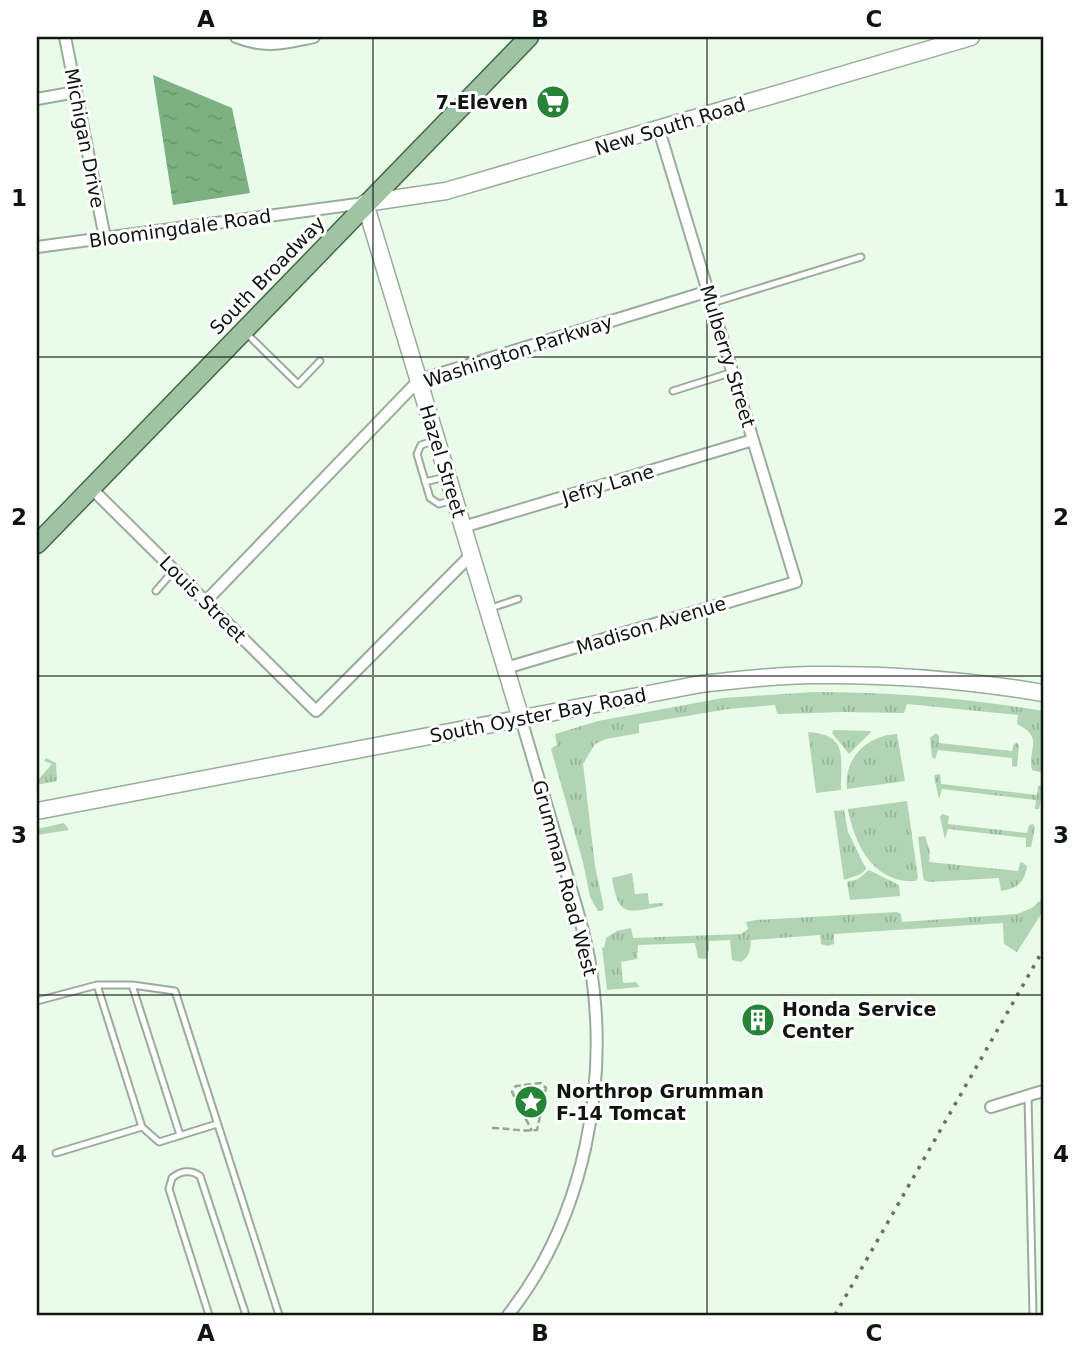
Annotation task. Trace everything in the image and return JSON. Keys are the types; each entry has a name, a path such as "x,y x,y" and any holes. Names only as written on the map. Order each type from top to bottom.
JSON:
{"main road":[{"name":"South Broadway","path":"37,544 529,37"}],"street":[{"name":"Michigan Drive","path":"65,37 104,238"},
{"path":"236,37 251,43 274,45 314,37"},
{"name":"New South Road","path":"365,203 446,191 659,130 954,39 971,37"},
{"path":"37,99 76,92"},
{"name":"Mulberry Street","path":"659,130 796,582"},
{"name":"Bloomingdale Road","path":"37,247 365,203"},
{"name":"Hazel Street","path":"365,203 521,719"},
{"name":"Washington Parkway","path":"206,601 419,380 709,291"},
{"name":"Jefry Lane","path":"463,527 753,440"},
{"name":"Louis Street","path":"91,488 316,711 471,555"},
{"name":"Madison Avenue","path":"506,668 796,582"},
{"name":"South Oyster Bay Road","path":"37,811 701,684 812,675 959,682 1043,693"},
{"name":"Grumman Road West","path":"508,1315 520,1300 551,1245 571,1198 591,1115 595,1083 593,988 581,925 521,719"},
{"path":"991,1107 1043,1091"}],"lane":[{"path":"712,303 861,257"},
{"path":"243,330 298,384 320,360"},
{"path":"673,391 733,372"},
{"path":"437,440 421,445 417,454 425,482 433,501 439,504 455,500"},
{"path":"425,482 448,476"},
{"path":"156,591 174,570"},
{"path":"488,610 518,599"},
{"path":"97,985 142,1127 159,1142 217,1124"},
{"path":"37,1001 97,985 132,985 175,991 279,1315"},
{"path":"132,985 180,1135"},
{"path":"1028,1096 1033,1315"},
{"path":"56,1153 142,1127"},
{"path":"209,1315 169,1189 172,1178 185,1172 194,1172 201,1180 246,1315"}],"path":[{"path":"492,1128 532,1131 537,1130 546,1088 541,1083 516,1086 512,1092 532,1131"}],"green space":[{"path":"814,692 929,697 1043,711 1043,773 1032,770 1033,739 1017,724 1018,715 907,704 904,713 779,714 775,705 728,709 639,724 639,733 606,739 595,744 583,764 595,866 604,908 598,911 590,897 583,862 551,749 557,745 555,734 598,721 723,698"},
{"path":"834,730 871,732 849,754 832,733"},
{"path":"808,732 821,734 837,743 841,758 841,790 816,793"},
{"path":"936,733 939,743 1012,751 1017,743 1017,767 1012,766 1012,758 938,750 935,759 932,757 930,738"},
{"path":"897,734 905,781 847,789 849,767 860,750 876,739"},
{"path":"46,758 56,763 57,781 37,785 37,781 52,764 44,761"},
{"path":"940,774 941,784 1037,795 1038,786 1041,785 1043,788 1039,809 1035,809 1036,800 942,789 939,799 934,777"},
{"path":"907,801 918,878 916,881 888,876 877,869 861,848 848,809"},
{"path":"844,810 848,832 866,869 861,874 844,880 834,811"},
{"path":"942,814 949,816 948,824 1027,833 1029,825 1033,824 1035,828 1031,847 1026,847 1026,838 948,829 945,839 940,817"},
{"path":"64,823 69,830 37,835 37,829"},
{"path":"925,836 930,852 929,862 1018,871 1022,862 1027,866 1024,876 1012,889 1001,891 999,878 929,882 924,880 918,837"},
{"path":"869,870 899,885 900,896 850,900 847,882 858,879"},
{"path":"632,873 635,894 648,893 649,904 663,903 663,906 633,911 622,906 612,878"},
{"path":"1043,898 1043,911 1017,952 1004,944 1003,923 834,934 834,944 827,946 821,944 820,935 751,940 748,955 741,962 732,960 730,940 709,941 709,951 705,959 698,958 695,943 638,945 637,959 621,962 623,983 636,982 639,987 607,990 602,947 604,948 606,938 617,931 631,928 633,938 741,934 748,929 746,922 756,920 897,912 901,914 902,922 1017,914 1032,908"}],"water":[{"path":"153,75 232,108 250,193 173,205"}],"railway":[{"path":"835,1315 1043,950"}],"place":[{"name":"7-Eleven","path":"553,102"},
{"name":"Honda Service Center","path":"758,1020"},
{"name":"Northrop Grumman F-14 Tomcat","path":"531,1102"}]}
